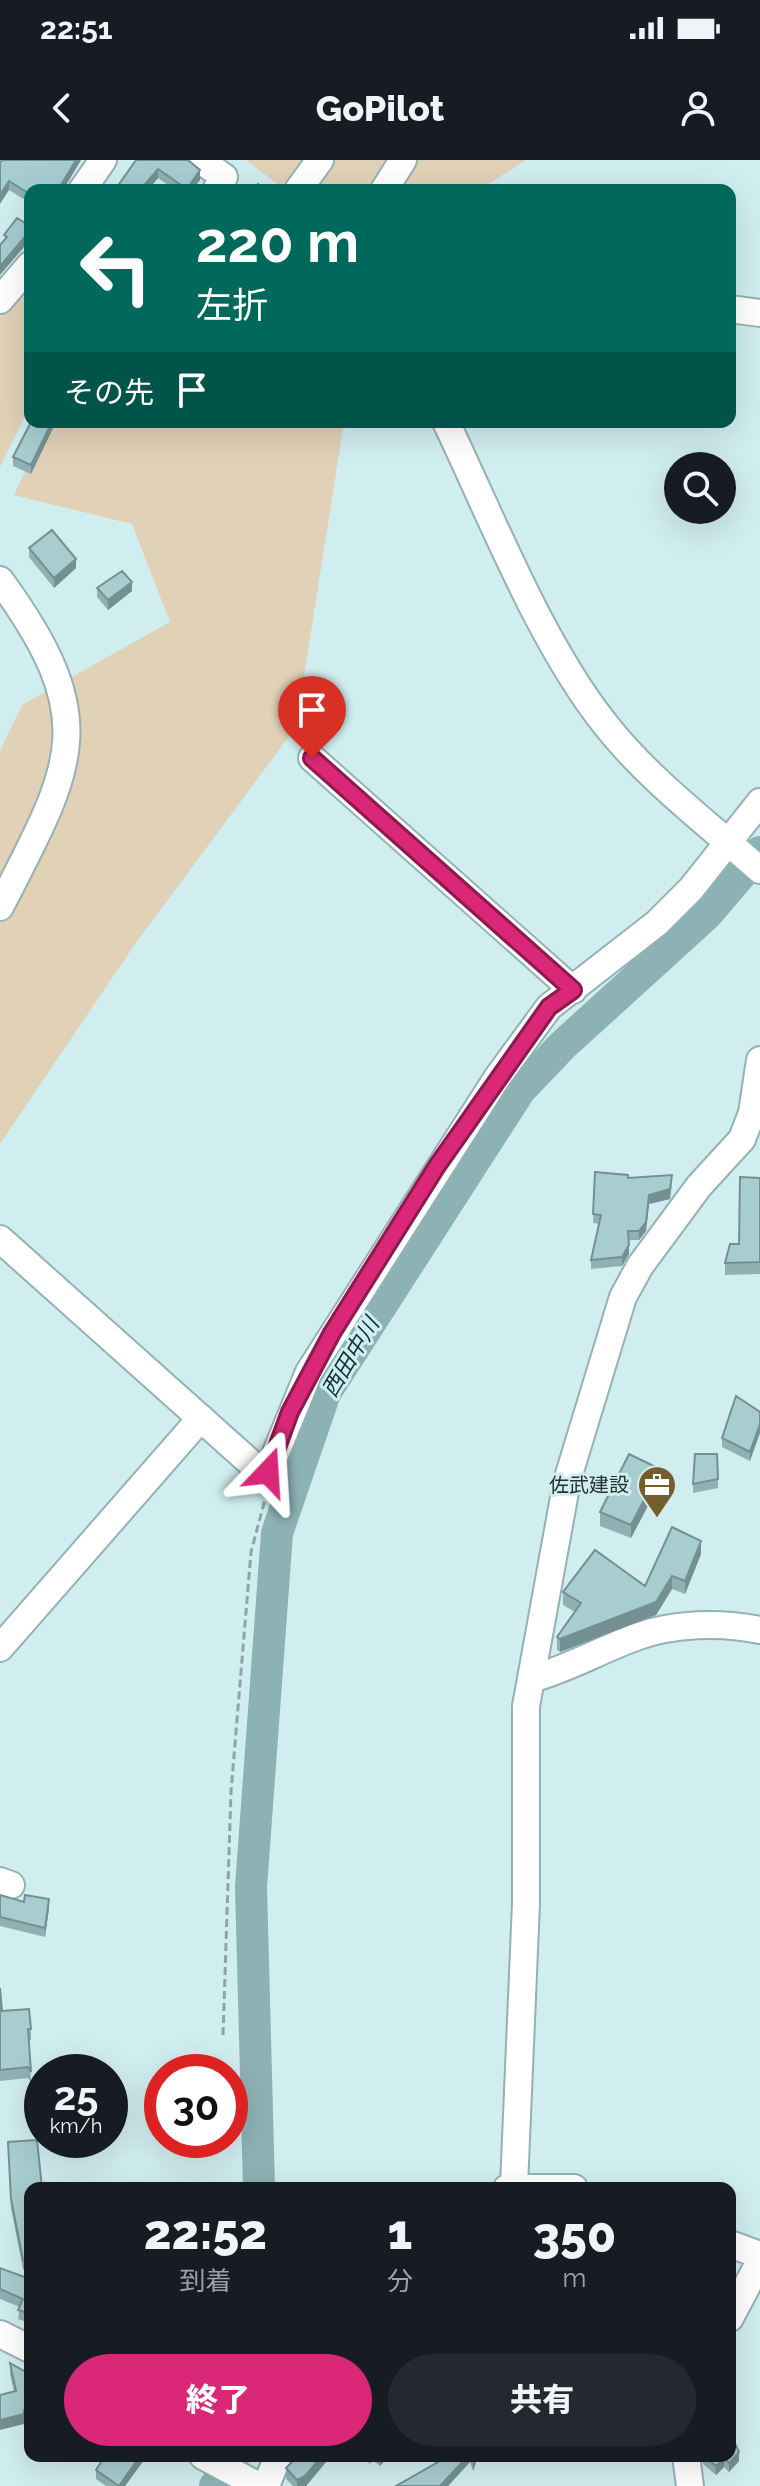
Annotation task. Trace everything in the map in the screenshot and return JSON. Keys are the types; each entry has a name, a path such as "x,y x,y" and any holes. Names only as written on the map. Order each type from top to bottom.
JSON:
{"street":[{"path":"86,184 103,160"},
{"path":"200,160 224,177 220,184"},
{"path":"302,184 320,160"},
{"path":"388,184 403,160"},
{"path":"0,300 24,274"},
{"path":"736,310 760,313"},
{"path":"449,428 552,641 581,692 635,756 760,870"},
{"path":"0,580 52,665 63,697 69,732 65,767 56,798 0,907"},
{"path":"312,758 573,990"},
{"path":"0,1239 253,1465 268,1472 309,1372 430,1178 549,1007 657,923 732,846 760,802"},
{"path":"511,2182 526,1903 526,1706 567,1481 623,1297 640,1266 691,1197 742,1139 752,1113 760,1060"},
{"path":"0,1648 201,1418"},
{"path":"531,1679 561,1671 648,1633 706,1626 760,1630"},
{"path":"736,2247 760,2258 736,2306"},
{"path":"0,2334 24,2346"},
{"path":"215,2462 258,2484 274,2462"},
{"path":"687,2462 690,2486"}],"path":[{"path":"223,2035 231,1792 251,1552 265,1507 268,1472"}],"shaded area":[{"path":"246,160 526,160 488,184 277,184"},
{"path":"24,286 24,418 0,467 0,317"},
{"path":"45,428 343,428 296,727 135,944 0,1144 0,751 22,705 170,622 132,524 14,495"}],"building":[{"path":"2,160 76,160 62,184 24,184 24,190 9,181 0,195"},
{"path":"136,160 188,160 200,170 190,184 180,184 158,169 145,184 119,184"},
{"path":"17,218 24,222 24,238 0,266 0,245 7,237 4,235"},
{"path":"28,428 49,428 31,465 13,457"},
{"path":"52,530 76,559 54,578 29,548"},
{"path":"122,571 132,582 108,600 97,588"},
{"path":"595,1172 628,1175 628,1178 672,1175 670,1189 649,1195 646,1222 639,1231 628,1231 629,1245 622,1257 591,1260 601,1215 593,1214"},
{"path":"740,1177 760,1178 760,1262 725,1263 730,1244 739,1244"},
{"path":"736,1396 760,1412 760,1424 750,1452 722,1438"},
{"path":"629,1454 660,1469 631,1525 600,1512"},
{"path":"695,1454 717,1454 718,1479 693,1484"},
{"path":"672,1527 701,1541 685,1581 672,1576 656,1602 560,1639 557,1637 581,1603 563,1592 595,1550 645,1586"},
{"path":"0,1895 24,1902 25,1895 49,1899 45,1928 0,1917"},
{"path":"0,1988 2,2011 29,2009 31,2029 28,2029 30,2054 24,2054 24,2067 0,2070"},
{"path":"24,2141 24,2158 39,2158 41,2182 24,2182 23,2260 11,2199 8,2142"},
{"path":"0,2268 24,2277 24,2312 18,2310 23,2299 0,2289"},
{"path":"10,2363 24,2371 24,2414 0,2420 0,2395 16,2391"},
{"path":"101,2462 136,2462 119,2486 96,2470"},
{"path":"292,2462 317,2462 305,2476 297,2480 286,2468"},
{"path":"438,2462 462,2462 440,2486 396,2486"}],"waterway":[{"name":"西田中川","path":"259,2182 251,1887 277,1533 325,1393 520,1090 563,1045 706,915 760,852"},
{"name":"西田中川","path":"215,2486 230,2462"}],"place":[{"name":"佐武建設","path":"657,1519"}],"route":[{"path":"268,1472 290,1412 309,1372 437,1166 549,1007 573,990 312,758"}]}
